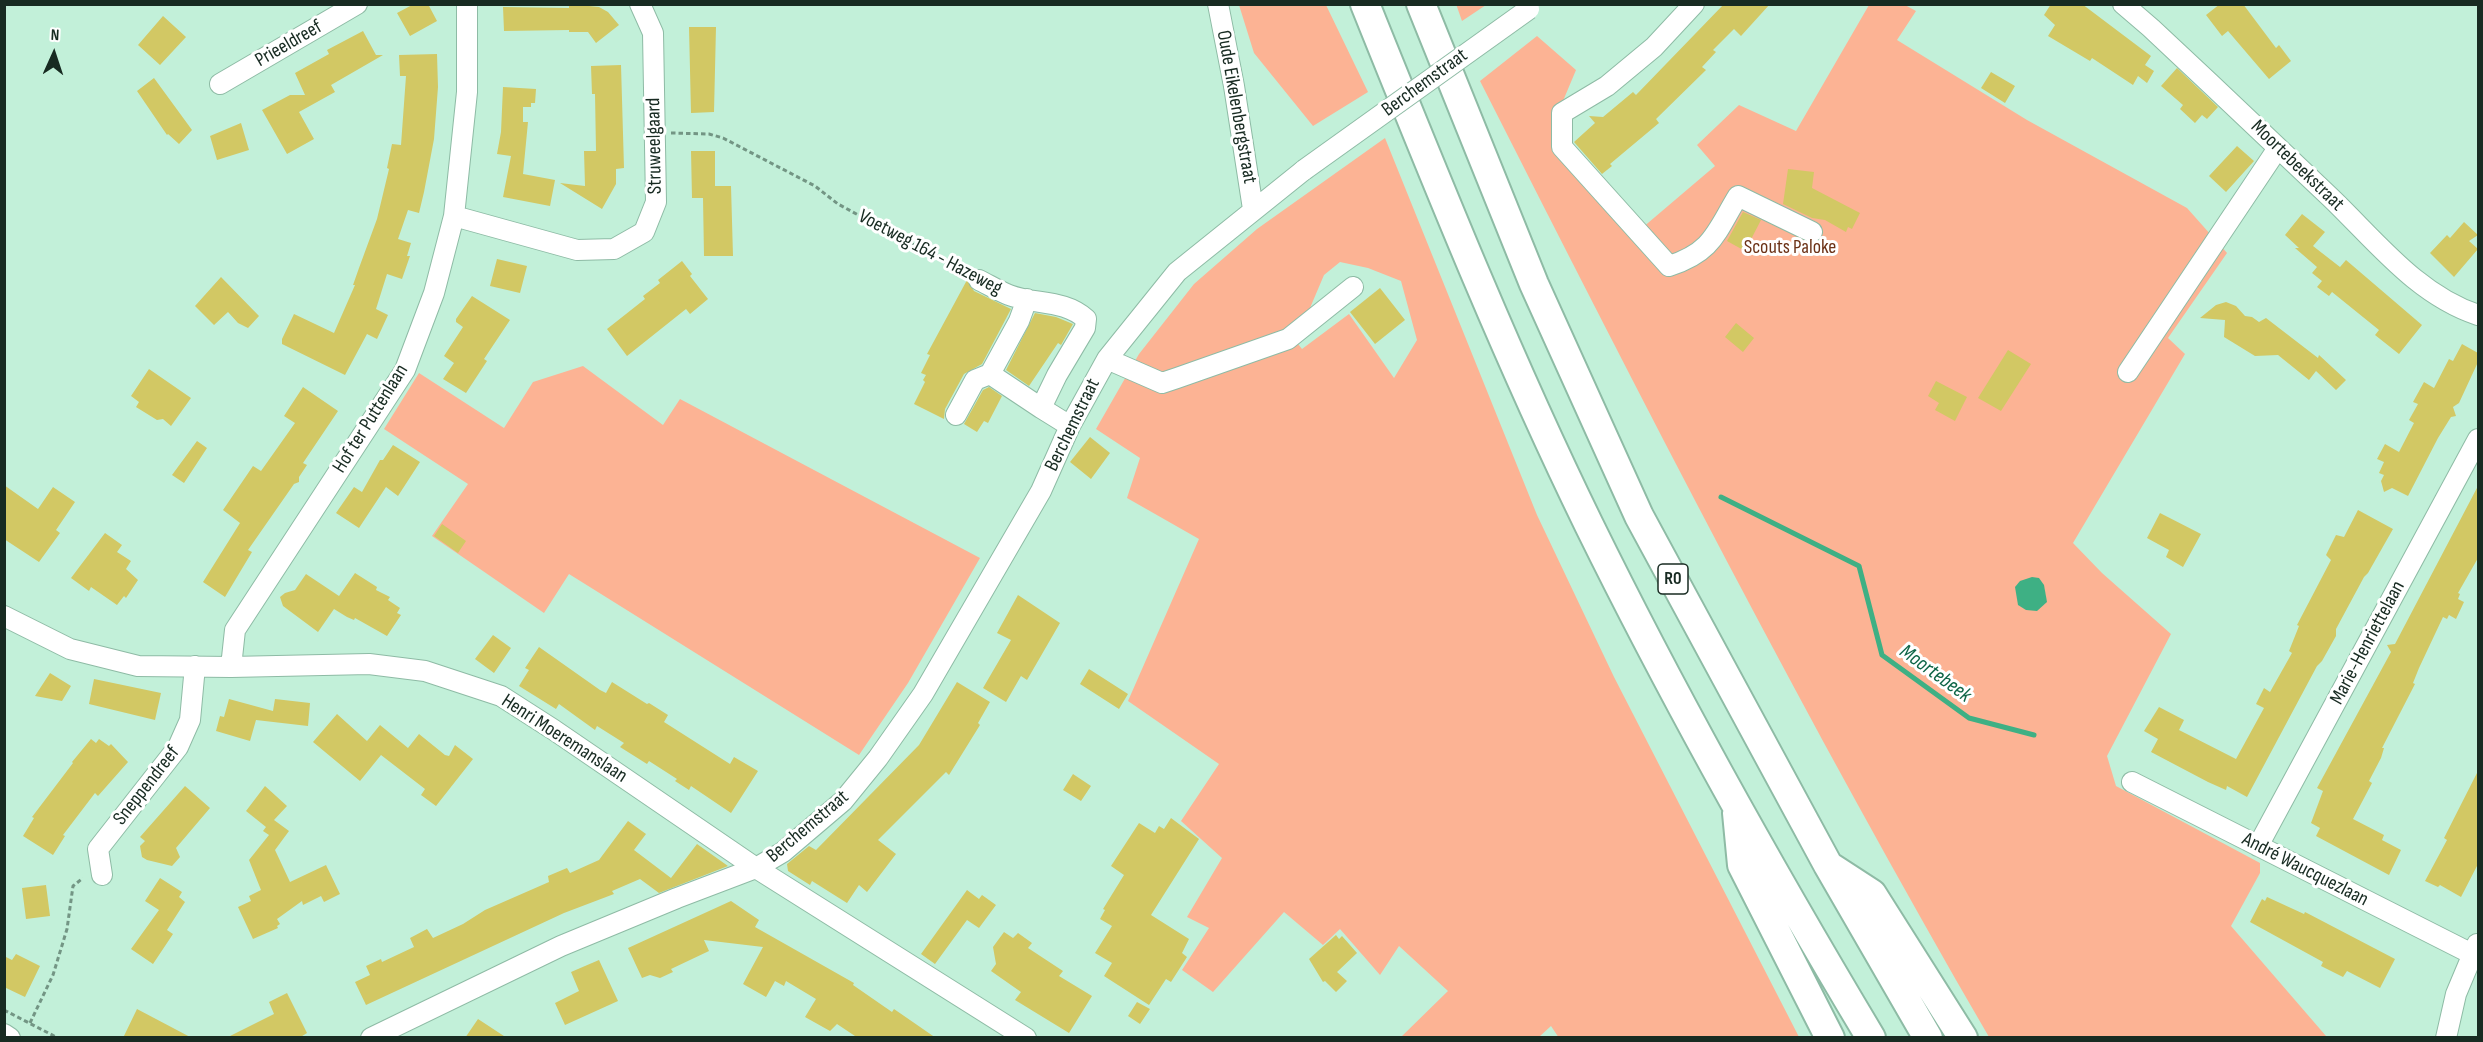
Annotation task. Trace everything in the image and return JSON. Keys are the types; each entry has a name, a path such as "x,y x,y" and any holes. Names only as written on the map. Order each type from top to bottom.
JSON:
{"highway":[{"path":"1365,4 1477,280 1589,524 1640,626 1737,805 1871,1038"},
{"name":"R0","path":"1421,4 1551,324 1640,516 1828,866 1928,1038"},
{"path":"1737,805 1742,865 1830,1038"},
{"path":"1828,866 1872,894 1963,1038"}],"street":[{"name":"Prieeldreef","path":"220,84 357,4"},
{"name":"Hof ter Puttenlaan","path":"231,667 235,630 405,370 434,293 454,216 467,92 467,4"},
{"name":"Struweelgaard","path":"454,216 577,250 614,249 644,232 656,202 655,131 653,33 640,4"},
{"name":"Oude Eikelenbergstraat","path":"1218,4 1234,86 1253,209"},
{"path":"1694,4 1646,54 1607,86 1562,113 1562,147 1670,266 1688,260 1706,248 1738,196 1812,232"},
{"name":"Moortebeekstraat","path":"2122,4 2151,28 2278,148 2411,278 2467,312 2478,315"},
{"name":"Berchemstraat","path":"371,1038 561,946 756,868 783,852 843,801 878,758 923,694 1035,501 1070,426 1107,359 1177,272 1304,170 1532,7"},
{"path":"2128,372 2278,148"},
{"name":"Voetweg 164 - Hazeweg","path":"979,279 1009,295 1064,306 1077,311 1086,319 1085,328 1057,375 1041,408"},
{"name":"Berchemstraat","path":"1107,359 1162,383 1288,339 1353,287"},
{"path":"956,415 975,380 990,374 1027,299"},
{"path":"990,374 1070,426"},
{"name":"Marie-Henriettelaan","path":"2258,846 2478,440"},
{"name":"Henri Moeremanslaan","path":"4,616 70,649 138,666 231,667 369,664 425,671 501,696 756,868 1026,1038"},
{"name":"Sneppendreef","path":"102,871 98,849 178,747 190,720 195,666"},
{"name":"André Waucquezlaan","path":"2132,782 2258,846 2476,951"},
{"path":"2446,1038 2456,994 2476,951"},
{"path":"4,1035 10,1038"}],"path":[{"name":"Voetweg 164 - Hazeweg","path":"655,131 709,134 723,138 815,186 838,204 979,279"},
{"path":"30,1023 53,975 67,929 73,886 87,874 102,871"},
{"path":"4,1010 58,1038"}],"green space":[{"path":"1456,4 1486,4 1486,5 1462,21"},
{"path":"1239,5 1326,5 1368,92 1313,126 1254,53"},
{"name":"Scouts Paloke","path":"1869,5 1905,5 1916,11 1897,40 2027,120 2187,208 2227,253 2168,338 2185,354 2073,543 2102,573 2171,634 2107,756 2116,786 2260,863 2260,873 2231,926 2326,1036 2324,1038 1989,1037 1791,682 1665,443 1480,81 1537,36 1576,70 1555,120 1635,234 1715,166 1697,145 1739,105 1796,131"},
{"path":"1385,138 1537,515 1614,677 1799,1037 1559,1038 1551,1026 1539,1037 1401,1037 1448,991 1399,946 1380,975 1340,929 1323,945 1284,912 1213,992 1182,970 1209,928 1187,917 1222,858 1181,821 1219,764 1128,701 1199,539 1127,498 1140,458 1096,429 1139,354 1194,284 1257,229","holes":["1340,262 1368,268 1401,281 1417,340 1394,378 1349,314 1302,349 1287,330 1310,308 1324,275"]},
{"path":"583,366 663,425 680,399 980,558 908,683 859,755 569,574 544,613 432,536 468,484 384,429 419,373 504,428 533,382"}],"shaded area":[{"path":"2032,577 2039,578 2044,585 2047,602 2037,611 2026,610 2018,605 2015,587 2020,581"}],"building":[{"path":"414,4 428,4 437,21 410,36 397,13"},
{"path":"569,4 599,7 608,12 619,25 596,43 588,32 504,31 503,7 569,8"},
{"path":"1724,4 1770,4 1741,36 1734,29 1713,50 1716,52 1702,67 1706,70 1656,119 1659,123 1610,164 1612,166 1602,174 1574,142 1595,123 1589,116 1603,117 1633,92 1636,95"},
{"path":"2051,4 2082,4 2151,56 2145,65 2154,71 2147,83 2138,76 2133,85 2092,58 2090,61 2048,36 2055,25 2044,15"},
{"path":"2220,4 2243,4 2276,48 2279,45 2291,61 2269,79 2228,31 2222,36 2206,15"},
{"path":"163,16 186,37 160,65 138,45"},
{"path":"689,27 716,27 714,112 691,113"},
{"path":"363,31 376,55 383,55 331,85 335,92 299,112 314,139 287,154 262,110 290,95 305,95 295,73 329,54 327,50"},
{"path":"437,54 438,87 434,139 424,192 419,213 408,210 398,239 411,243 407,256 410,256 402,279 387,274 376,309 388,315 377,339 367,334 345,375 282,344 282,339 294,314 334,333 355,285 353,285 377,219 389,169 387,168 392,144 401,145 406,76 400,76 399,55"},
{"path":"621,65 624,168 616,169 616,184 602,209 560,183 585,186 584,151 596,151 595,94 592,94 591,66"},
{"path":"2177,68 2218,107 2207,119 2202,115 2195,123 2180,109 2183,105 2161,86"},
{"path":"1991,72 2015,86 2005,103 1981,88"},
{"path":"154,78 192,130 179,144 167,135 137,91"},
{"path":"503,87 536,89 535,103 531,103 531,107 523,107 523,122 528,122 523,174 555,180 550,206 503,197 511,156 497,154 501,132"},
{"path":"241,123 249,150 217,160 210,136"},
{"path":"2237,146 2254,161 2226,192 2209,176"},
{"path":"691,151 715,151 715,186 731,186 733,256 704,256 703,198 692,198"},
{"path":"1788,169 1814,172 1812,188 1860,213 1852,229 1848,227 1846,232 1825,220 1812,218 1783,204"},
{"path":"1743,212 1761,220 1745,251 1727,241"},
{"path":"2302,214 2325,232 2313,246 2340,267 2346,260 2422,325 2399,354 2375,335 2379,330 2332,292 2329,296 2317,287 2322,281 2312,273 2317,267 2295,248 2299,248 2285,235"},
{"path":"2464,222 2478,235 2469,241 2478,249 2454,277 2430,253 2447,235 2450,238"},
{"path":"497,259 527,266 520,293 490,286"},
{"path":"682,261 692,274 690,276 708,299 690,314 686,309 627,356 607,329 645,299 643,296 660,283 658,280"},
{"path":"221,277 259,316 248,328 238,323 228,312 214,325 195,306"},
{"path":"967,280 974,291 1011,309 982,364 964,374 945,409 944,419 914,404 925,382 923,380 926,375 921,373 930,355 927,354"},
{"path":"1380,288 1405,320 1375,344 1350,312"},
{"path":"472,296 510,320 484,359 487,361 466,393 443,379 454,363 444,356 463,327 456,322 456,319"},
{"path":"2226,302 2236,306 2245,316 2252,317 2259,322 2266,318 2318,358 2319,355 2346,380 2336,390 2316,371 2309,380 2278,355 2255,356 2224,337 2225,320 2200,318 2216,305"},
{"path":"1035,313 1056,317 1073,324 1061,345 1058,343 1029,386 1006,370"},
{"path":"1736,323 1754,338 1743,352 1725,337"},
{"path":"2462,344 2478,353 2478,362 2459,403 2453,407 2456,416 2451,417 2438,438 2408,496 2392,488 2384,492 2381,481 2384,475 2379,473 2384,462 2377,459 2385,444 2399,452 2414,423 2409,420 2418,404 2413,402 2424,382 2434,388 2449,359 2453,361"},
{"path":"2008,350 2031,364 2001,411 1978,398"},
{"path":"149,369 191,398 171,426 163,419 157,420 136,407 139,402 131,396"},
{"path":"1936,381 1967,397 1955,421 1935,410 1939,403 1928,396"},
{"path":"303,387 338,411 303,463 307,465 299,477 299,482 294,484 248,550 252,552 225,597 203,582 240,523 223,510 253,466 261,471 295,423 284,416"},
{"path":"989,387 1002,396 988,423 984,421 977,432 964,424 983,390"},
{"path":"1090,437 1110,453 1091,479 1070,462"},
{"path":"197,441 207,448 184,483 172,475"},
{"path":"393,445 420,462 398,496 386,487 359,528 336,513 354,487 362,492 380,460 383,460"},
{"path":"4,485 38,509 53,487 75,502 56,530 60,533 39,562 4,539"},
{"path":"2478,486 2478,558 2458,593 2460,594 2458,599 2464,602 2456,619 2449,615 2447,619 2443,617 2419,668 2413,683 2415,684 2382,748 2384,748 2381,758 2369,781 2372,783 2353,819 2384,835 2382,840 2401,850 2389,875 2316,836 2320,828 2311,823 2323,791 2317,788 2391,652 2387,645 2395,644"},
{"path":"2358,510 2393,529 2364,577 2336,629 2336,636 2317,666 2247,797 2227,786 2226,790 2208,782 2151,752 2158,739 2144,731 2159,707 2184,720 2179,730 2236,759 2264,708 2256,704 2264,688 2270,692 2292,653 2289,651 2299,626 2297,625 2331,560 2326,555 2336,535 2344,537"},
{"path":"2160,513 2201,534 2183,567 2166,557 2169,550 2147,538"},
{"path":"442,524 466,541 458,553 434,536"},
{"path":"105,533 122,545 117,552 131,561 126,569 138,580 126,598 124,596 117,605 91,587 89,591 71,578"},
{"path":"355,573 377,587 376,590 390,597 388,600 400,608 397,613 401,615 387,636 334,609 318,632 283,606 280,597 295,590 306,574 339,596"},
{"path":"1018,595 1060,623 1027,680 1021,676 1006,702 983,688 1011,640 997,633"},
{"path":"493,635 511,648 494,673 475,659"},
{"path":"539,647 600,690 606,693 612,682 647,704 649,703 668,715 664,722 730,764 734,757 758,771 731,813 691,786 689,790 675,781 677,779 649,761 647,764 620,747 624,743 597,726 595,730 559,704 556,709 519,686 529,670 525,668"},
{"path":"1089,669 1128,694 1119,709 1080,684"},
{"path":"50,673 71,686 62,701 35,696"},
{"path":"94,679 161,693 155,720 89,704"},
{"path":"957,682 990,702 978,723 980,725 949,775 946,772 878,840 896,854 867,892 859,885 847,903 812,881 810,885 788,871 787,864 809,846 816,850 919,745"},
{"path":"229,699 273,711 275,699 310,703 308,726 256,720 250,741 216,731 220,716 224,717"},
{"path":"337,714 367,741 380,725 408,748 419,734 445,755 449,756 455,745 473,759 436,806 421,795 425,789 381,755 360,781 313,742"},
{"path":"91,739 96,743 99,739 109,746 111,744 128,762 98,796 95,793 63,835 65,836 53,855 23,836 34,818 32,817"},
{"path":"2478,771 2478,864 2461,897 2440,885 2438,887 2425,881 2447,840 2444,838"},
{"path":"1073,774 1091,786 1081,801 1063,790"},
{"path":"185,786 210,808 176,848 180,857 172,866 147,860 142,857 140,846 145,841 140,837"},
{"path":"265,786 287,806 274,820 289,831 275,850 290,882 326,865 340,894 324,902 321,896 303,905 302,901 277,919 280,924 278,928 253,939 238,907 251,901 249,896 261,890 249,860 269,835 263,831 266,827 246,811"},
{"path":"1171,818 1199,839 1151,915 1189,939 1182,953 1187,957 1171,982 1166,979 1149,1005 1104,976 1112,963 1095,953 1112,926 1100,919 1105,910 1103,909 1124,875 1111,866 1139,823 1155,833 1159,826 1164,829"},
{"path":"628,821 646,834 634,850 671,878 697,844 728,866 659,893 640,879 612,891 614,894 564,913 366,1005 355,982 370,975 366,966 381,959 382,962 414,947 410,938 427,929 433,938 463,924 485,910 549,882 548,876 567,868 570,873 599,860"},
{"path":"160,878 182,892 179,897 185,902 167,930 173,934 153,964 131,949 159,910 145,901"},
{"path":"46,885 50,916 26,919 22,888"},
{"path":"967,890 979,899 982,895 996,905 979,928 967,920 935,964 921,954"},
{"path":"2267,897 2304,914 2305,912 2395,959 2380,988 2347,971 2343,977 2321,966 2323,962 2250,922 2262,899 2265,901"},
{"path":"731,901 759,920 755,927 854,983 853,985 892,1012 894,1009 936,1038 858,1038 837,1024 830,1031 805,1017 816,999 786,981 784,986 775,981 766,997 743,984 763,947 704,940 709,951 671,969 673,972 660,978 650,975 642,978 628,948"},
{"path":"1004,932 1013,938 1018,933 1032,943 1028,948 1063,971 1059,976 1092,996 1069,1033 1015,1000 1021,992 991,971 996,964 993,947"},
{"path":"1336,935 1339,939 1342,936 1357,953 1337,972 1347,981 1336,992 1325,981 1323,982 1309,959"},
{"path":"16,954 40,966 25,997 4,987 4,956 12,960"},
{"path":"599,960 618,1001 565,1025 555,1003 579,991 571,972"},
{"path":"287,993 307,1033 299,1038 226,1038 274,1014 269,1002"},
{"path":"1137,1002 1150,1009 1140,1024 1128,1016"},
{"path":"137,1009 192,1038 123,1038"},
{"path":"478,1019 507,1038 465,1038"}],"waterway":[{"name":"Moortebeek","path":"1721,497 1859,566 1882,655 1969,718 2034,735"}]}
